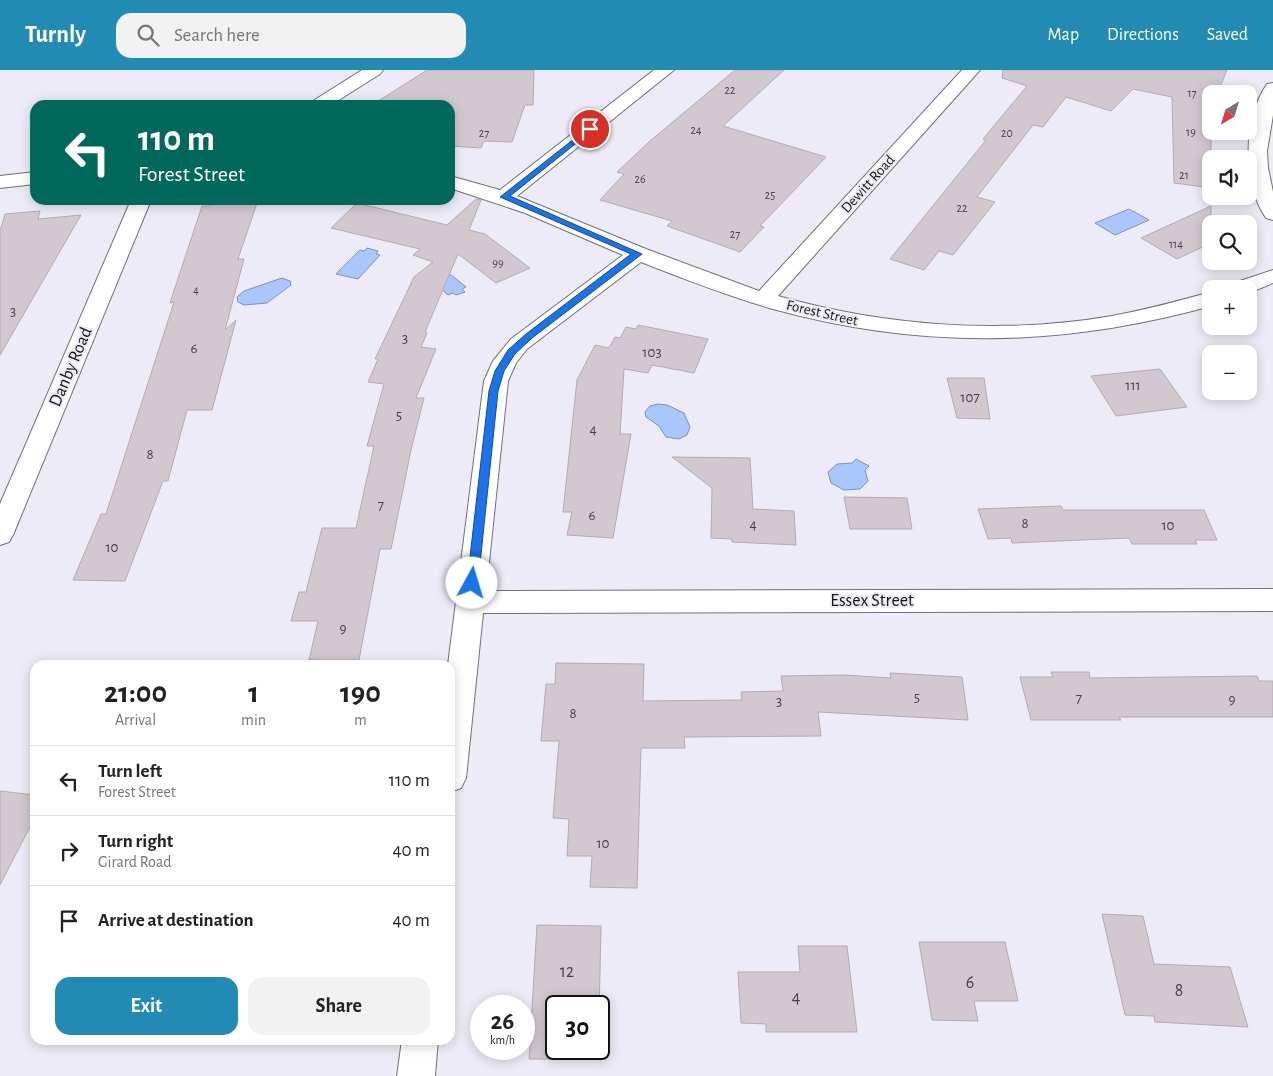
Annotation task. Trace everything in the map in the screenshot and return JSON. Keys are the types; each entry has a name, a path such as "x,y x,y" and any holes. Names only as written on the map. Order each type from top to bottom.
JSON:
{"street":[{"path":"327,100 374,70"},
{"path":"504,197 665,70"},
{"name":"Dewitt Road","path":"764,298 971,70"},
{"path":"1273,88 1261,119 1257,152 1265,197 1273,214"},
{"path":"0,182 30,179"},
{"name":"Forest Street","path":"455,183 504,197 638,254 764,298 799,309 858,321 925,328 998,332 1040,331 1103,325 1166,312 1202,302"},
{"name":"Danby Road","path":"0,534 139,205"},
{"path":"455,734 494,391 499,371 512,352 529,336 638,254"},
{"path":"1257,282 1273,276"},
{"name":"Essex Street","path":"470,602 1273,600"},
{"path":"416,1076 419,1045"}],"water":[{"path":"1129,209 1149,220 1115,235 1095,223"},
{"path":"367,248 378,251 376,254 380,255 358,279 336,274 360,250 364,251"},
{"path":"444,269 466,287 462,289 465,292 448,295 427,276"},
{"path":"282,278 290,281 291,285 267,303 244,305 238,302 237,297 244,291"},
{"path":"658,404 667,405 684,413 690,427 687,435 679,439 666,437 659,426 646,417 645,412 650,406"},
{"path":"856,459 869,466 865,470 868,481 860,489 844,490 831,483 828,472 837,464 852,463"}],"building":[{"path":"427,70 534,70 533,105 525,105 512,142 484,141 481,148 455,146 455,100 380,100"},
{"path":"735,70 784,70 723,126 826,157 760,226 764,227 740,252 667,226 672,221 600,200 624,174 617,172 650,141"},
{"path":"1003,70 1227,70 1221,85 1202,85 1202,140 1211,140 1211,150 1202,150 1202,187 1174,183 1172,97 1133,89 1111,111 1066,97 1043,127 1033,125 977,197 995,202 953,255 939,251 924,270 890,259 986,140 983,139 1027,86 1002,78"},
{"path":"476,199 481,200 469,230 485,234 530,268 496,283 458,254 425,332 427,333 421,347 436,349 416,398 424,398 411,450 391,549 380,549 359,660 309,660 318,621 291,621 299,592 306,592 322,528 356,528 374,446 367,446 384,384 368,382 378,359 375,359 414,277 433,262 413,255 420,249 331,228 355,205 365,205 447,225"},
{"path":"256,205 238,259 244,259 225,330 236,320 212,410 187,410 168,481 163,481 125,581 73,580 101,514 106,514 174,302 170,303 202,206"},
{"path":"1211,206 1211,215 1202,215 1202,247 1177,259 1141,238"},
{"path":"40,211 38,219 81,215 0,355 0,231 5,214"},
{"path":"638,325 708,339 694,373 652,365 648,373 624,369 620,434 631,434 613,538 567,535 572,512 563,512 577,380 595,345 609,348 615,337 620,338 626,327 636,329"},
{"path":"1160,369 1187,407 1116,416 1091,376"},
{"path":"947,378 984,378 990,419 957,418"},
{"path":"672,457 750,458 753,509 794,511 796,545 732,542 732,539 711,538 712,488"},
{"path":"844,497 907,498 912,529 850,529"},
{"path":"1061,506 1063,510 1204,510 1217,540 1195,540 1197,544 1132,544 1129,538 1012,543 1011,538 988,539 978,509"},
{"path":"556,663 644,664 643,701 742,700 741,692 783,691 781,676 844,675 891,678 890,673 962,677 968,720 818,712 821,736 684,737 685,748 641,748 637,888 590,887 592,856 567,856 569,819 553,818 559,741 541,741 546,684 555,684"},
{"path":"1051,672 1089,672 1090,678 1257,676 1259,681 1273,681 1273,717 1119,717 1121,720 1031,720 1020,677 1053,677"},
{"path":"0,791 30,794 30,827 0,885"},
{"path":"1102,914 1143,916 1154,964 1230,967 1248,1027 1155,1022 1154,1016 1125,1015"},
{"path":"537,925 601,926 599,995 545,995 545,1059 535,1059 535,995 533,995"},
{"path":"919,942 1005,942 1018,1001 974,1001 978,1021 932,1020"},
{"path":"798,946 847,946 857,1032 766,1032 766,1024 741,1023 738,972 800,972"}],"route":[{"path":"472,583 494,391 499,371 512,352 529,336 638,254 504,197 590,129"}]}
